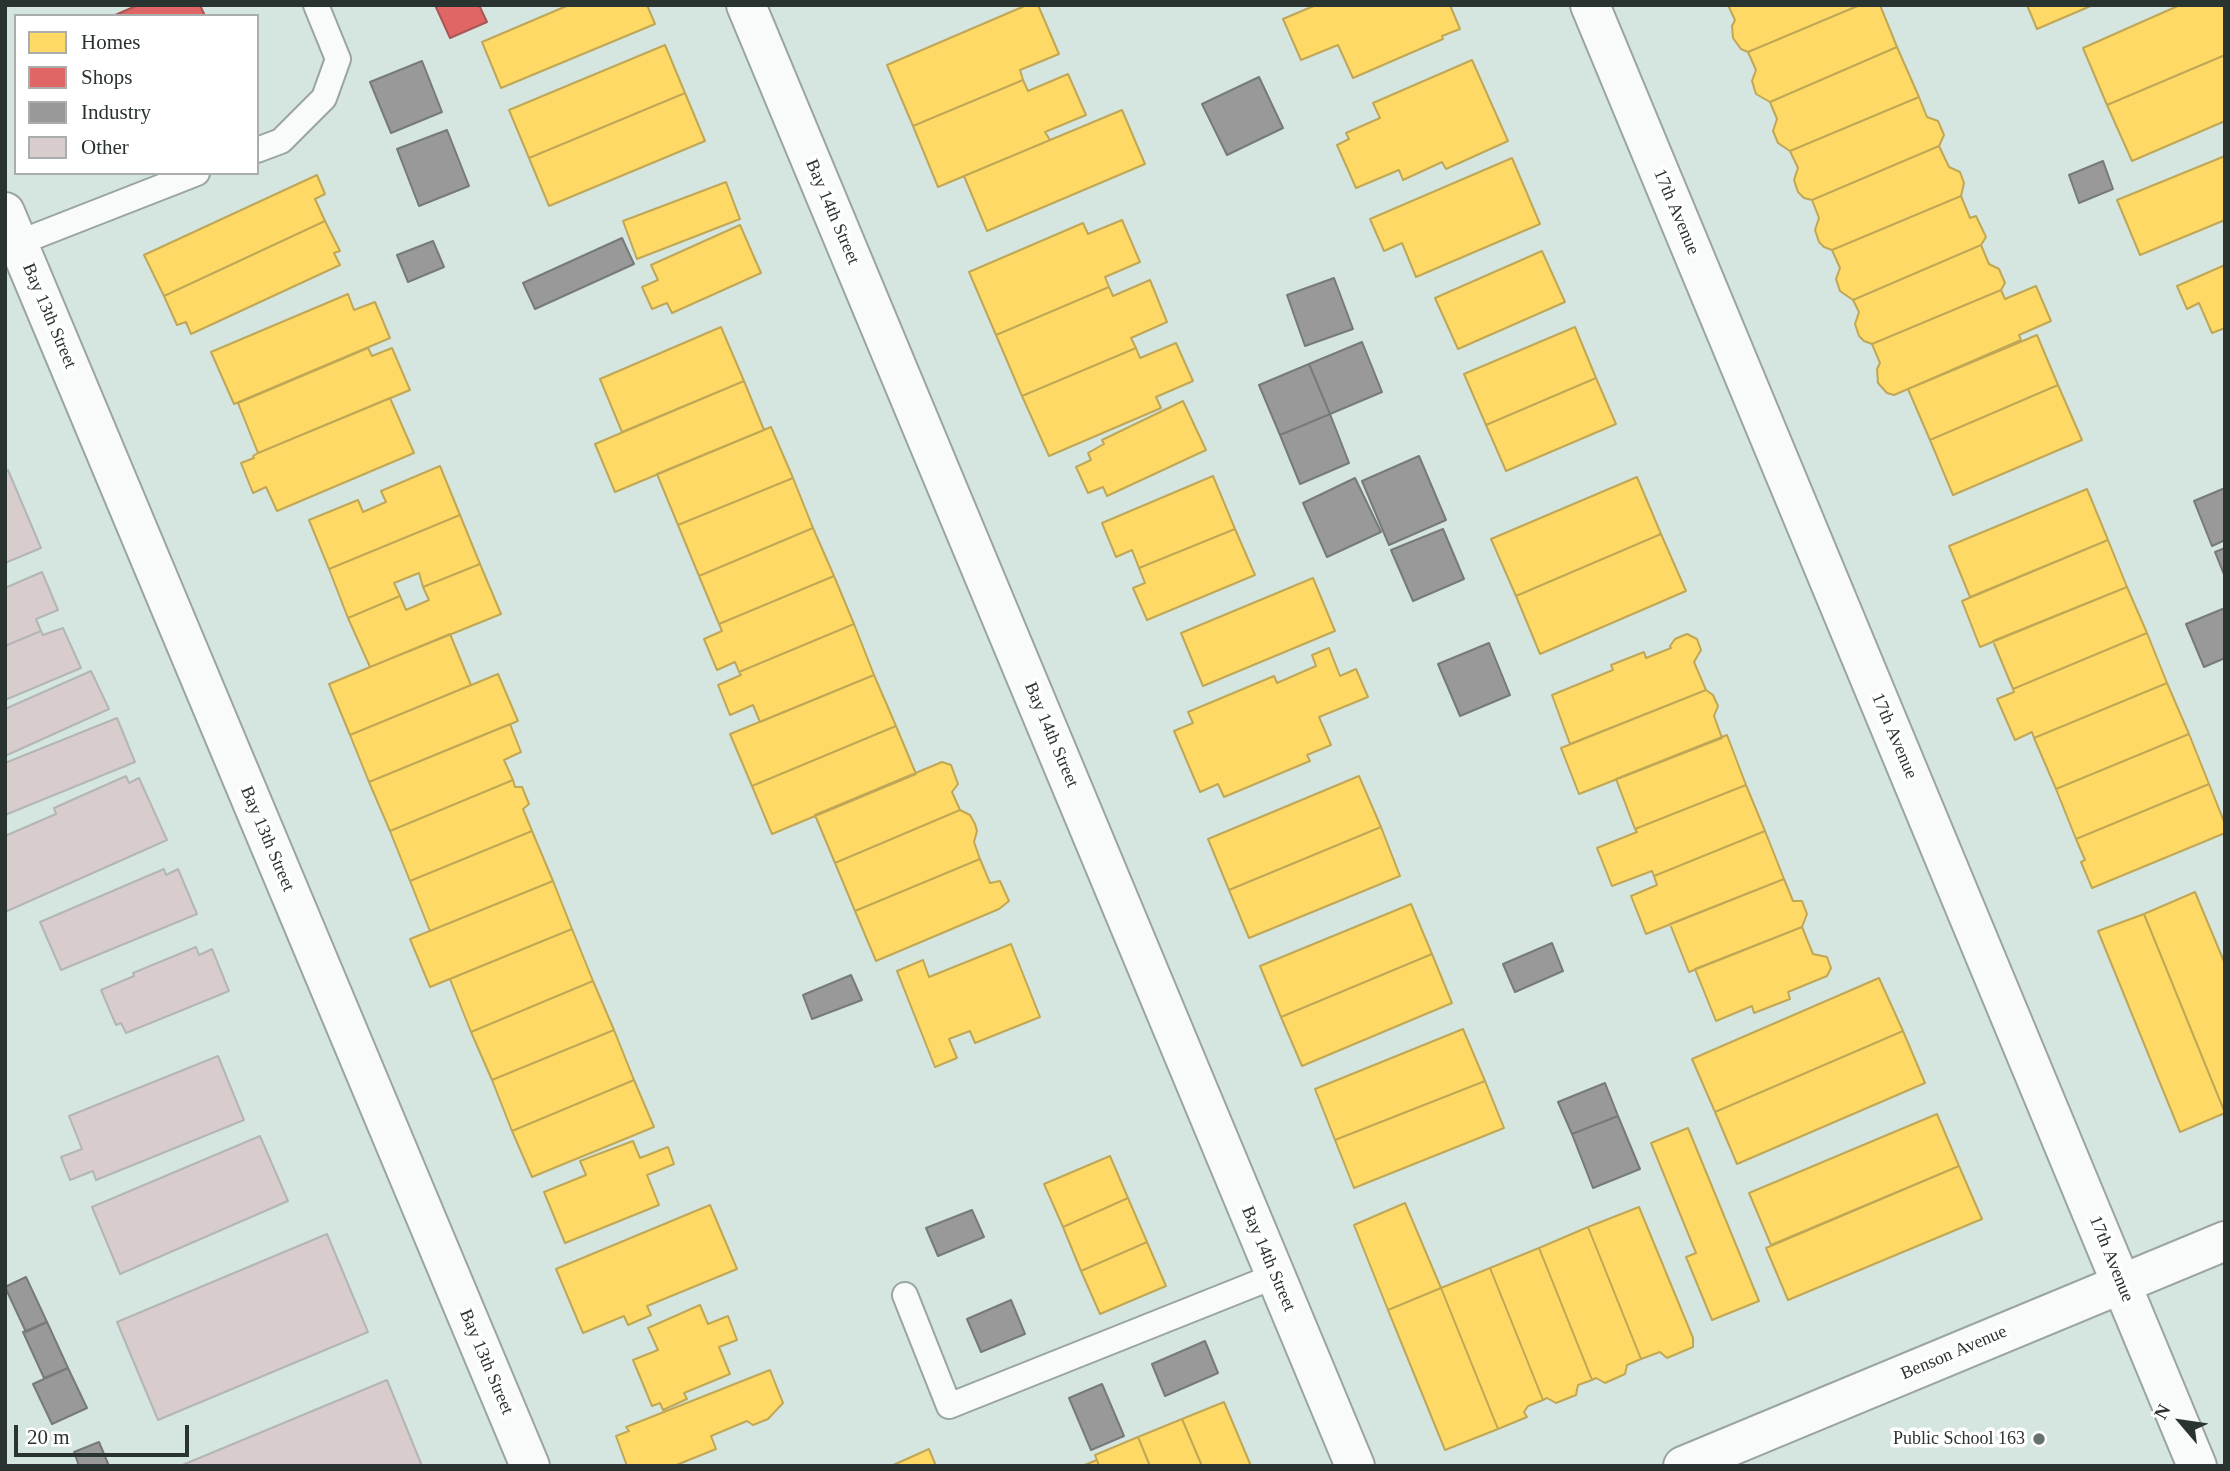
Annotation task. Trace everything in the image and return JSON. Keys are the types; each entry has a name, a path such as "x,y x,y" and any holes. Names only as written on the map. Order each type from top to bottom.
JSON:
{"street":[{"name":"Bay 14th Street","path":"746,5 1355,1466"},
{"name":"17th Avenue","path":"1590,5 2197,1466"},
{"name":"Bay 13th Street","path":"12,227 530,1466"},
{"name":"Benson Avenue","path":"1683,1466 2225,1241"}],"lane":[{"path":"259,149 281,141 324,98 338,59 316,5"},
{"path":"12,227 190,175"},
{"path":"905,1295 949,1406 1275,1276"}],"building: Homes":[{"path":"569,5 647,5 655,24 501,88 482,42"},
{"path":"1027,5 1038,5 1059,54 1020,70 1023,80 913,126 887,65"},
{"path":"1316,5 1450,5 1460,29 1353,78 1338,45 1301,60 1283,19"},
{"path":"1728,5 1860,5 1748,52 1741,49 1733,38 1732,26 1735,20"},
{"path":"1860,5 1880,5 1897,47 1770,102 1756,94 1752,81 1756,70 1748,52"},
{"path":"2027,5 2093,5 2037,29"},
{"path":"2180,5 2225,5 2225,55 2107,105 2083,48"},
{"path":"665,45 685,93 529,158 509,110"},
{"path":"1897,47 1919,97 1790,151 1778,143 1773,131 1777,119 1770,102"},
{"path":"2225,55 2225,121 2132,161 2107,105"},
{"path":"1472,60 1508,141 1446,169 1442,162 1403,180 1399,170 1356,188 1337,145 1349,139 1346,133 1380,118 1373,103"},
{"path":"1068,74 1086,115 1045,132 1050,140 938,187 913,126 1023,80 1028,91"},
{"path":"685,93 705,141 549,206 529,158"},
{"path":"1919,97 1927,117 1938,121 1944,135 1939,146 1812,200 1804,198 1798,192 1794,180 1798,168 1790,151"},
{"path":"1122,110 1145,164 987,231 964,176"},
{"path":"1939,146 1949,167 1960,172 1964,183 1961,196 1832,250 1819,242 1815,230 1819,218 1812,200"},
{"path":"2225,156 2225,220 2140,255 2117,200"},
{"path":"1512,158 1540,224 1416,277 1402,243 1384,251 1370,219"},
{"path":"317,175 325,194 315,199 325,221 164,296 144,255"},
{"path":"726,182 740,219 637,259 623,221"},
{"path":"1961,196 1970,218 1976,216 1986,237 1981,245 1853,300 1840,291 1836,279 1840,268 1832,250"},
{"path":"1122,220 1140,262 1105,277 1109,287 996,335 969,272 1083,223 1088,234"},
{"path":"325,221 340,251 334,253 340,265 191,334 186,322 177,325 164,296"},
{"path":"740,225 761,273 672,313 667,303 652,309 642,287 658,280 651,265"},
{"path":"1981,245 1989,264 1999,269 2005,283 2001,290 1872,344 1859,336 1855,324 1859,312 1853,300"},
{"path":"1542,251 1565,302 1458,349 1435,298"},
{"path":"2225,265 2225,328 2212,333 2199,303 2187,309 2177,286"},
{"path":"1150,280 1167,322 1131,338 1136,348 1022,396 996,335 1109,287 1113,296"},
{"path":"2036,286 2051,321 2019,335 2021,340 1894,395 1887,393 1878,383 1877,369 1880,363 1872,344 2001,290 2005,299"},
{"path":"348,294 354,310 375,302 390,338 234,404 211,352"},
{"path":"721,327 744,381 622,432 600,379"},
{"path":"1575,327 1596,378 1486,425 1464,374"},
{"path":"2037,335 2058,385 1930,440 1908,389"},
{"path":"1176,343 1193,381 1156,397 1161,408 1049,456 1022,396 1136,348 1140,358"},
{"path":"368,348 372,356 392,348 410,390 258,453 238,403"},
{"path":"1596,378 1616,424 1506,471 1486,425"},
{"path":"744,381 764,430 615,492 595,444"},
{"path":"2058,385 2082,440 1953,495 1930,440"},
{"path":"390,398 414,453 277,511 266,487 253,493 241,463 254,458 258,453"},
{"path":"1183,401 1206,450 1107,496 1103,487 1088,493 1076,467 1091,460 1088,453 1104,444 1102,440"},
{"path":"771,427 793,478 678,525 657,474"},
{"path":"440,466 460,515 329,569 309,520 358,500 363,512 386,502 381,491"},
{"path":"1213,476 1235,529 1139,568 1132,550 1116,557 1102,523"},
{"path":"1637,477 1661,534 1516,596 1491,539"},
{"path":"793,478 813,528 699,576 678,525"},
{"path":"2087,489 2108,540 1970,597 1949,546"},
{"path":"460,515 480,564 423,587 419,573 394,583 400,596 348,618 329,569"},
{"path":"813,528 834,576 719,624 699,576"},
{"path":"1235,529 1255,575 1147,620 1133,588 1145,583 1139,568"},
{"path":"1661,534 1686,591 1540,654 1516,596"},
{"path":"2108,540 2127,587 1980,647 1962,601"},
{"path":"480,564 501,614 370,667 348,618 400,596 406,610 429,600 423,587"},
{"path":"834,576 854,624 739,672 735,662 717,670 704,639 722,631 719,624"},
{"path":"1313,578 1335,631 1203,686 1181,633"},
{"path":"2127,587 2147,633 2013,689 1993,641"},
{"path":"854,624 874,675 760,722 753,705 730,715 718,685 741,675 739,672"},
{"path":"2147,633 2167,683 2034,738 2032,732 2015,740 1997,699 2014,692 2013,689"},
{"path":"450,634 471,685 350,735 329,684"},
{"path":"1687,634 1697,639 1701,650 1694,662 1706,690 1570,744 1552,695 1613,670 1611,665 1644,652 1646,658 1671,648 1675,639"},
{"path":"1329,648 1340,676 1356,669 1368,697 1319,717 1331,745 1307,755 1310,761 1224,797 1218,784 1200,792 1174,731 1193,723 1188,712 1274,676 1277,683 1316,666 1312,655"},
{"path":"498,674 518,721 369,782 350,735"},
{"path":"874,675 896,726 752,786 730,734"},
{"path":"2167,683 2189,734 2056,789 2034,738"},
{"path":"1706,690 1713,695 1718,706 1714,716 1722,738 1579,794 1561,748"},
{"path":"510,724 521,752 504,760 513,780 390,831 369,782"},
{"path":"896,726 916,774 772,834 752,786"},
{"path":"2189,734 2209,784 2076,839 2056,789"},
{"path":"1727,735 1746,785 1635,829 1616,779"},
{"path":"942,762 951,765 958,784 952,792 960,810 835,863 815,815"},
{"path":"1359,776 1381,827 1229,890 1208,839"},
{"path":"513,780 515,787 522,787 529,804 523,809 532,831 410,881 390,831"},
{"path":"2209,784 2225,824 2225,833 2092,888 2081,862 2085,860 2076,839"},
{"path":"1746,785 1765,831 1654,876 1652,871 1612,886 1597,848 1637,832 1635,829"},
{"path":"960,810 970,815 975,824 977,831 974,842 980,859 855,911 835,863"},
{"path":"1381,827 1400,876 1249,938 1229,890"},
{"path":"532,831 553,881 430,931 410,881"},
{"path":"1765,831 1784,879 1646,934 1631,896 1657,885 1654,876"},
{"path":"980,859 990,883 1000,881 1009,901 999,909 876,961 855,911"},
{"path":"1784,879 1793,901 1802,901 1807,914 1802,927 1689,972 1670,924"},
{"path":"553,881 572,929 430,987 410,939"},
{"path":"2195,892 2225,964 2225,1113 2144,914"},
{"path":"1411,904 1432,954 1281,1017 1260,966"},
{"path":"2144,914 2225,1113 2180,1132 2098,931"},
{"path":"1802,927 1813,954 1827,957 1831,968 1827,976 1788,992 1790,999 1754,1013 1752,1006 1716,1021 1695,969"},
{"path":"572,929 593,981 471,1032 450,979"},
{"path":"1011,944 1040,1017 975,1043 970,1031 949,1039 957,1058 935,1067 897,971 923,960 929,977"},
{"path":"1432,954 1452,1003 1302,1066 1281,1017"},
{"path":"1879,978 1903,1031 1715,1112 1692,1059"},
{"path":"593,981 614,1030 492,1080 471,1032"},
{"path":"1463,1029 1485,1081 1335,1140 1315,1089"},
{"path":"614,1030 634,1080 512,1131 492,1080"},
{"path":"1903,1031 1925,1083 1737,1164 1715,1112"},
{"path":"634,1080 654,1127 532,1177 512,1131"},
{"path":"1485,1081 1504,1128 1354,1188 1335,1140"},
{"path":"1937,1114 1959,1166 1771,1245 1749,1193"},
{"path":"1688,1128 1759,1301 1712,1320 1686,1257 1696,1253 1651,1143"},
{"path":"633,1141 640,1158 668,1147 674,1164 647,1175 659,1205 565,1243 544,1192 586,1175 580,1161"},
{"path":"1110,1156 1128,1198 1063,1227 1044,1184"},
{"path":"1959,1166 1982,1219 1788,1300 1766,1248"},
{"path":"1128,1198 1147,1242 1081,1271 1063,1227"},
{"path":"1405,1203 1441,1288 1388,1310 1354,1225"},
{"path":"710,1205 737,1269 647,1306 651,1315 628,1325 624,1316 583,1333 556,1269"},
{"path":"1639,1207 1693,1338 1693,1347 1667,1358 1660,1352 1641,1359 1588,1227"},
{"path":"1588,1227 1641,1359 1627,1365 1625,1374 1605,1383 1596,1378 1592,1380 1539,1248"},
{"path":"1147,1242 1166,1286 1100,1314 1081,1271"},
{"path":"1539,1248 1592,1380 1578,1385 1576,1395 1556,1403 1547,1398 1543,1400 1490,1268"},
{"path":"1490,1268 1543,1400 1528,1406 1524,1412 1527,1417 1498,1429 1441,1288"},
{"path":"1441,1288 1498,1429 1445,1450 1388,1310"},
{"path":"700,1305 708,1324 728,1316 737,1340 719,1347 730,1374 684,1393 687,1399 663,1410 660,1403 652,1406 633,1360 658,1350 648,1328"},
{"path":"770,1370 783,1403 768,1419 753,1425 747,1421 711,1436 716,1449 674,1466 627,1466 616,1436 629,1431 626,1427"},
{"path":"1224,1402 1251,1466 1202,1466 1182,1419"},
{"path":"1182,1419 1202,1466 1150,1466 1138,1437"},
{"path":"1138,1437 1150,1466 1099,1466 1095,1455"},
{"path":"929,1449 936,1466 891,1466"},
{"path":"1097,1460 1099,1466 1082,1466"}],"building: Shops":[{"path":"138,5 200,5 204,14 118,14"},
{"path":"435,5 479,5 487,22 450,38"}],"building: Industry":[{"path":"422,61 442,112 391,133 370,82"},
{"path":"1259,77 1283,128 1227,155 1202,104"},
{"path":"447,130 469,186 419,206 397,149"},
{"path":"2103,161 2113,189 2079,203 2069,175"},
{"path":"622,238 634,264 535,309 523,283"},
{"path":"433,241 444,267 408,282 397,255"},
{"path":"1334,278 1353,329 1305,346 1287,295"},
{"path":"1362,342 1382,392 1330,414 1309,364"},
{"path":"1309,364 1330,414 1280,435 1259,385"},
{"path":"1330,414 1349,463 1300,484 1280,435"},
{"path":"1419,456 1446,520 1389,545 1362,481"},
{"path":"1355,478 1381,532 1327,557 1303,503"},
{"path":"2225,488 2225,540 2212,546 2194,501"},
{"path":"1443,529 1464,579 1413,601 1391,550"},
{"path":"2225,548 2225,577 2215,552"},
{"path":"2225,608 2225,658 2204,667 2186,624"},
{"path":"1489,643 1510,695 1460,716 1438,664"},
{"path":"1552,943 1563,971 1515,992 1503,964"},
{"path":"851,975 862,1000 812,1019 803,995"},
{"path":"1605,1083 1618,1116 1572,1134 1558,1102"},
{"path":"1618,1116 1640,1169 1593,1188 1572,1134"},
{"path":"972,1210 984,1237 938,1256 926,1228"},
{"path":"26,1277 47,1322 26,1332 5,1287"},
{"path":"1011,1300 1025,1334 981,1352 967,1319"},
{"path":"47,1322 68,1368 44,1378 23,1332"},
{"path":"1205,1341 1218,1373 1165,1396 1152,1364"},
{"path":"68,1368 87,1408 52,1424 33,1384"},
{"path":"1102,1384 1124,1436 1091,1450 1069,1398"},
{"path":"99,1442 109,1466 79,1466 74,1452"}],"building: Other":[{"path":"8,470 41,548 5,563 5,472"},
{"path":"42,572 58,610 36,619 41,631 5,646 5,588"},
{"path":"63,628 81,668 5,700 5,646 41,631 43,635"},
{"path":"91,671 109,709 5,756 5,709"},
{"path":"117,718 135,762 5,815 5,763"},
{"path":"126,776 129,783 139,778 167,840 5,912 5,836 56,814 54,808"},
{"path":"164,869 166,875 178,869 197,914 61,970 40,922"},
{"path":"196,947 199,955 212,949 229,991 126,1033 121,1023 116,1025 101,990 134,976 133,973"},
{"path":"218,1056 244,1120 96,1180 93,1171 70,1180 61,1157 82,1149 69,1116"},
{"path":"260,1136 288,1201 120,1274 92,1207"},
{"path":"327,1234 368,1332 158,1420 117,1322"},
{"path":"387,1380 422,1466 180,1466"}],"place":[{"name":"Public School 163","path":"2039,1439"}]}
